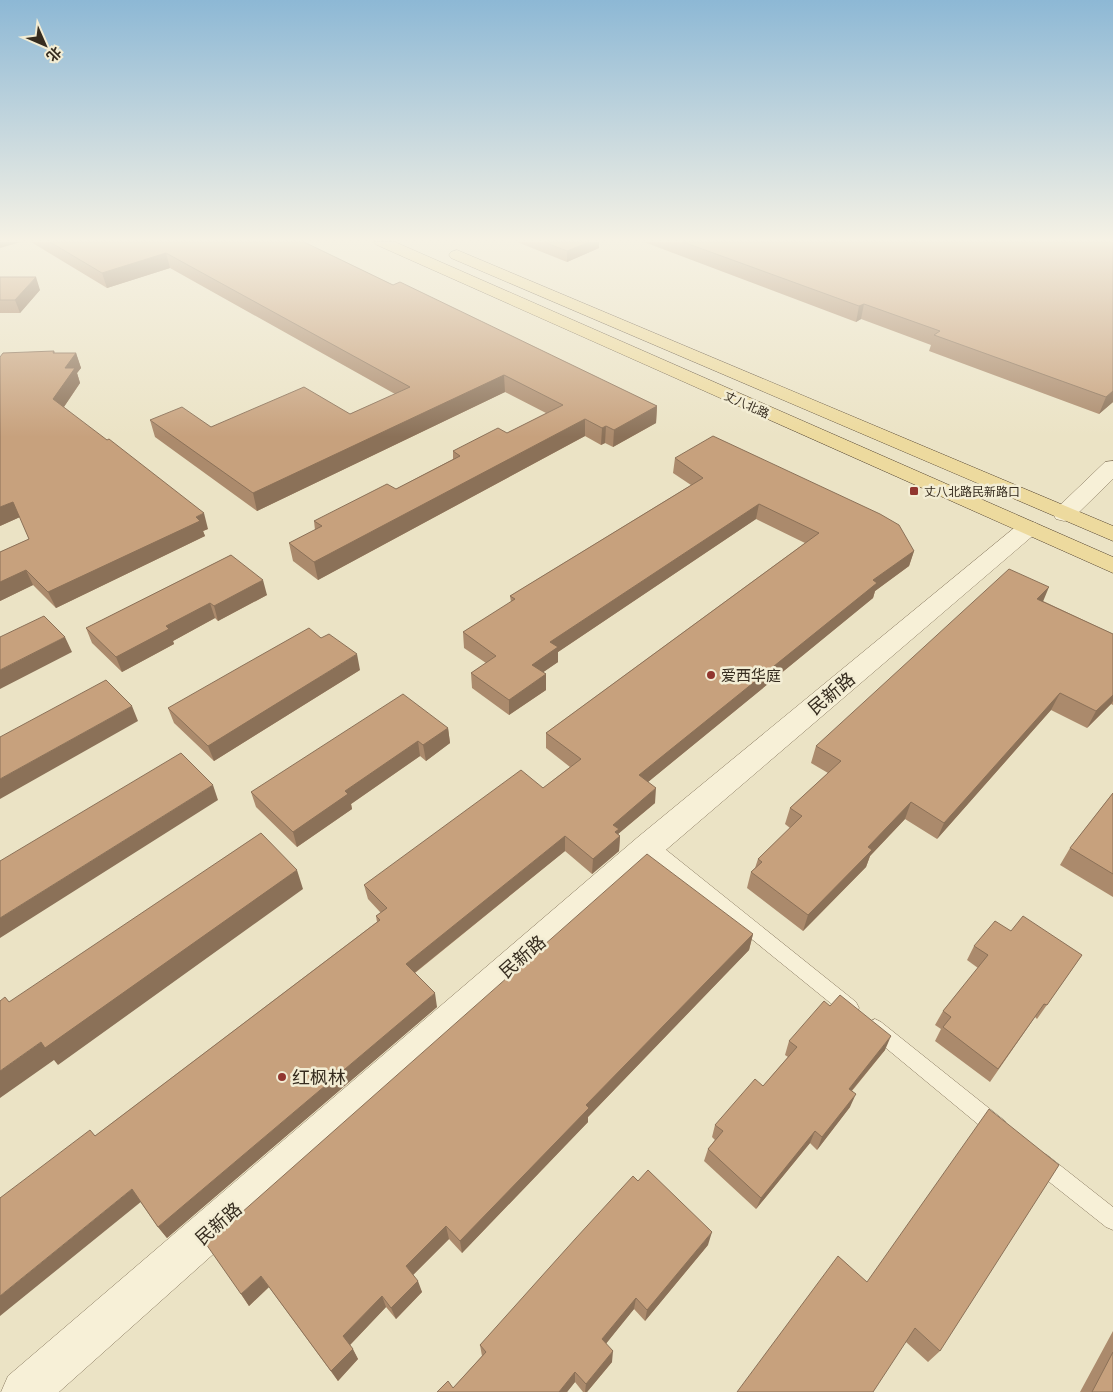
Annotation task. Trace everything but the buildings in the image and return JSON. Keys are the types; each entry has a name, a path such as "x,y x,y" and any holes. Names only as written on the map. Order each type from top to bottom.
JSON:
{"main road":[{"name":"丈八北路","path":"529,307 1113,566"},
{"name":"丈八北路","path":"580,307 1113,534"}],"street":[{"path":"1064,514 1113,467"},
{"name":"民新路","path":"24,1392 649,846 1028,528"}],"lane":[{"path":"649,846 1012,1139"},
{"path":"1028,1152 1113,1220"}],"place":[{"name":"丈八北路民新路口","path":"914,491"},
{"name":"爱西华庭","path":"711,675"},
{"name":"红枫林","path":"282,1077"}]}
